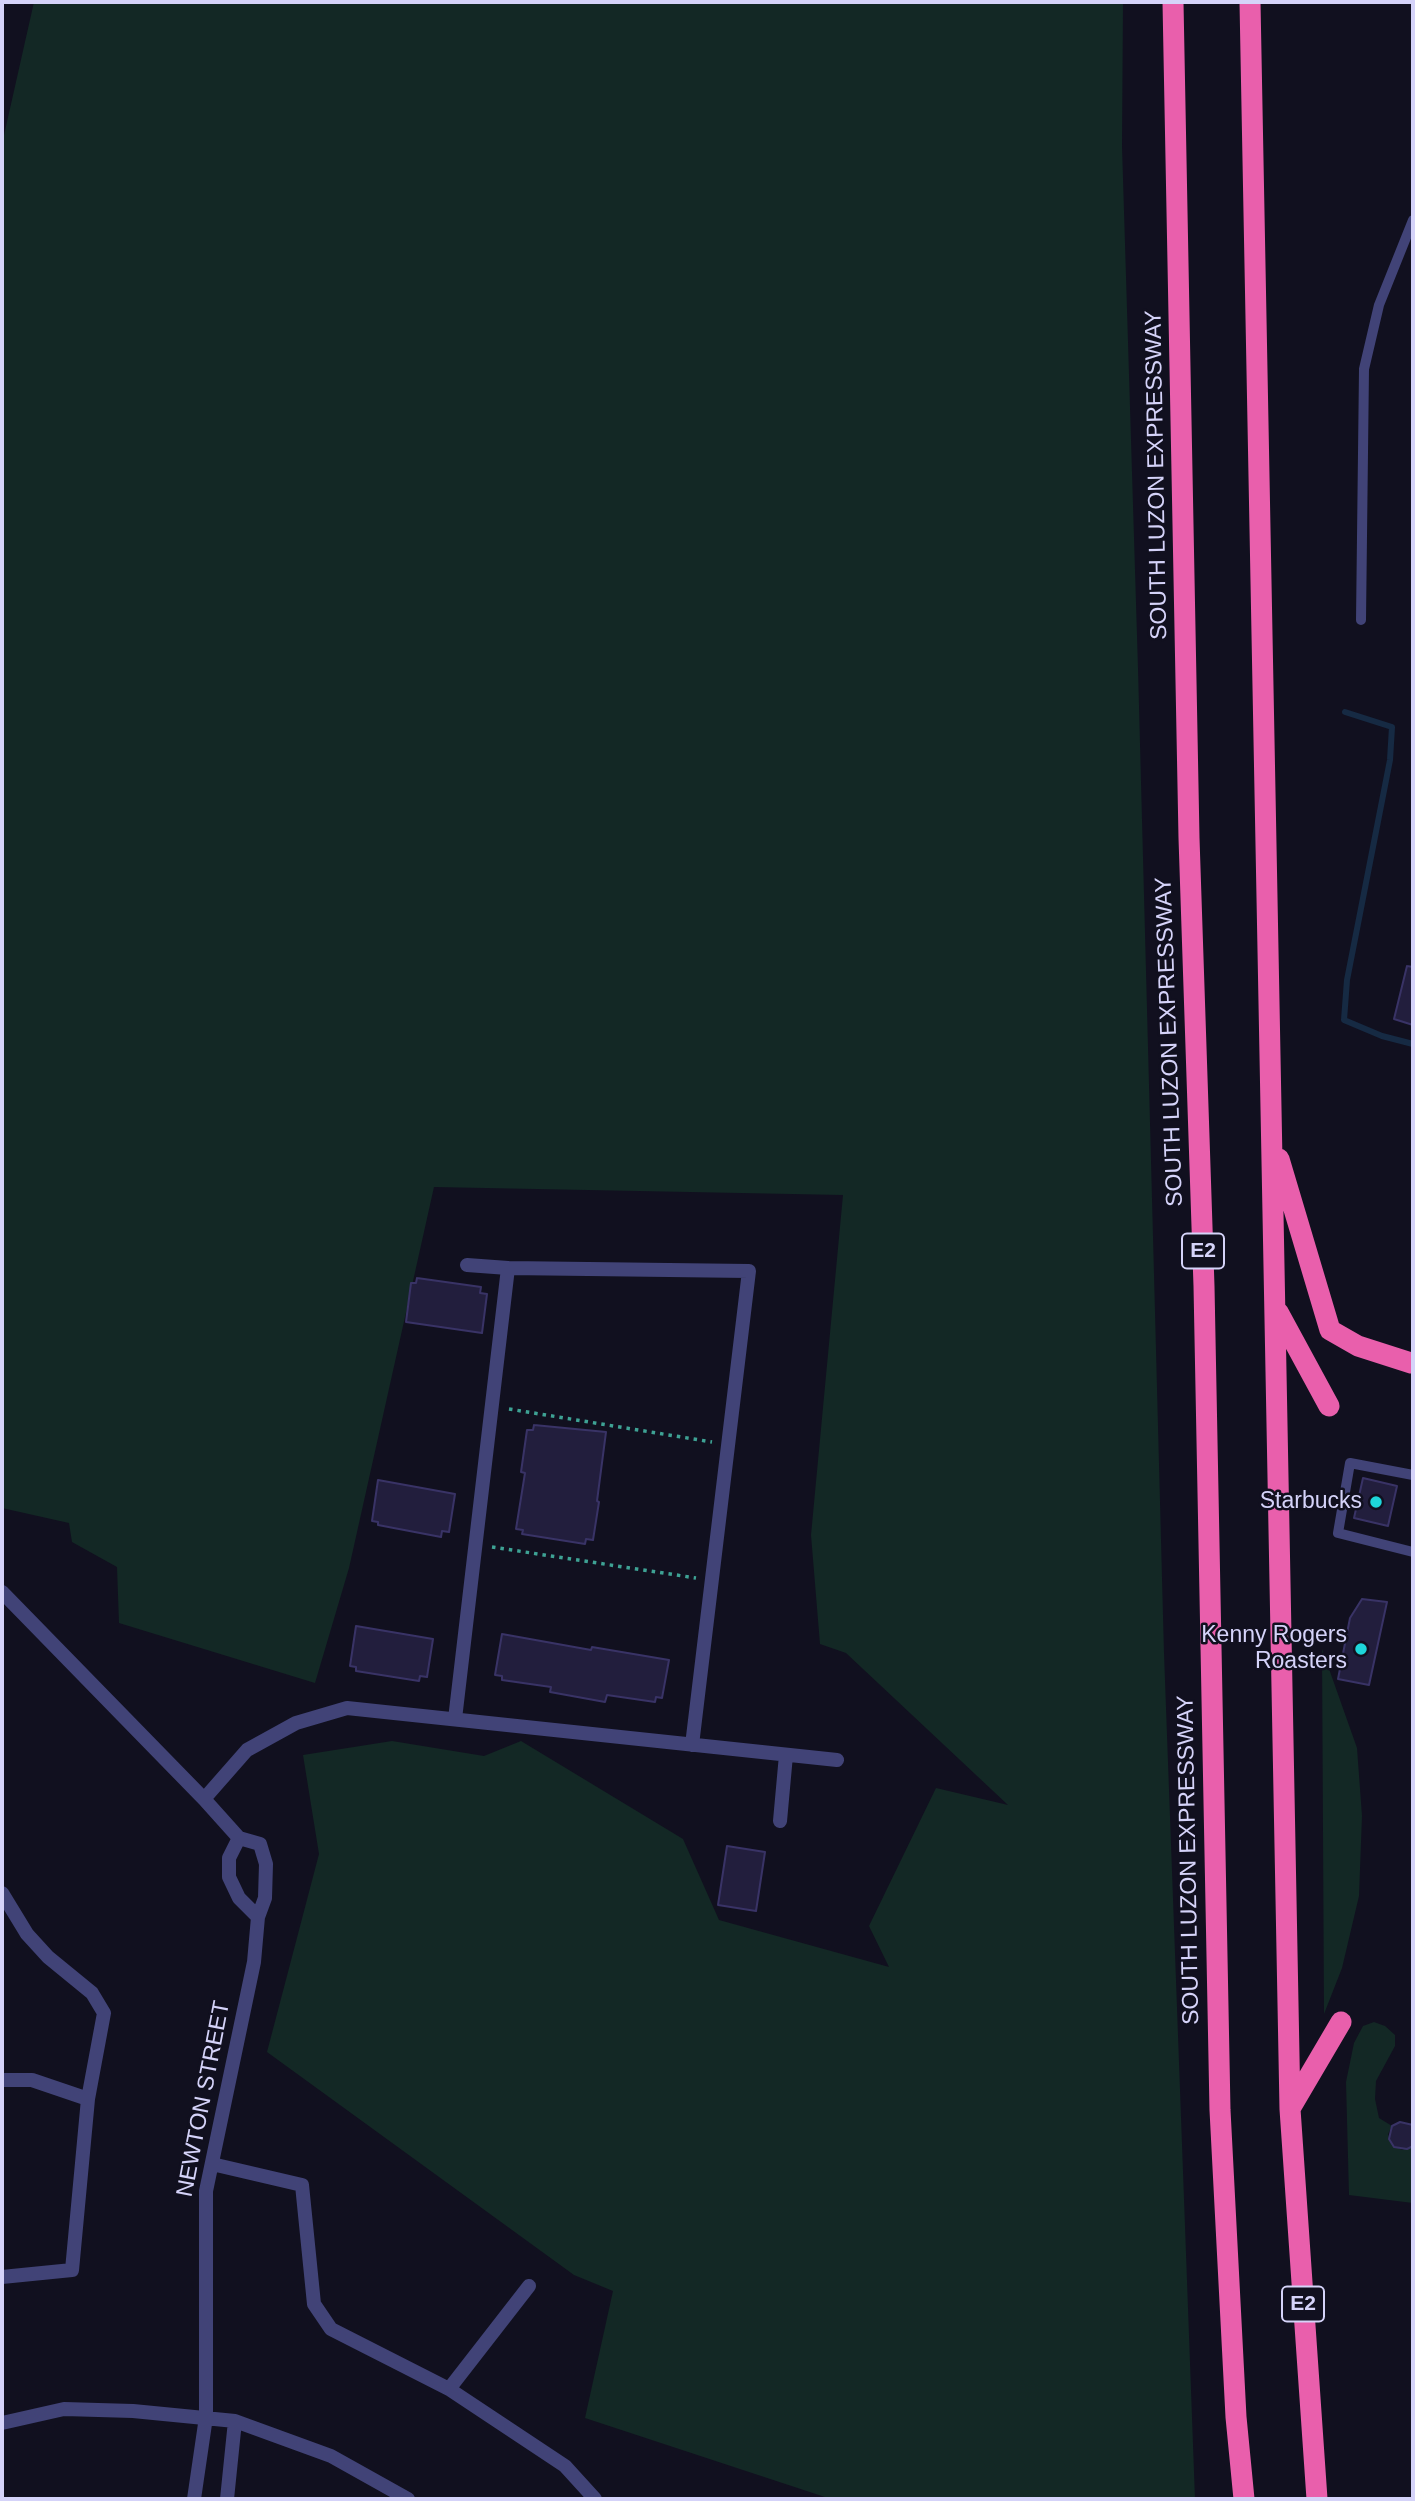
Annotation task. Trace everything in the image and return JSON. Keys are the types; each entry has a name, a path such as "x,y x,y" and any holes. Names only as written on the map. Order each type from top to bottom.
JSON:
{"highway":[{"name":"SOUTH LUZON EXPRESSWAY","path":"1173,2 1189,838 1205,1300 1220,2110 1235,2403 1244,2499"},
{"name":"E2","path":"1250,2 1290,2109 1317,2499"},
{"path":"1270,1130 1330,1330 1358,1346 1413,1362"},
{"path":"1276,1308 1329,1406"},
{"path":"1290,2109 1341,2022"}],"street":[{"path":"467,1265 508,1268 749,1271 692,1745"},
{"path":"455,1719 508,1268"},
{"name":"NEWTON STREET","path":"2,1592 239,1838 260,1844 266,1864 265,1898 258,1917 254,1962 206,2191 206,2417 194,2499"},
{"path":"204,1799 247,1751 296,1723 347,1708 837,1760"},
{"path":"779,1821 786,1755"},
{"path":"239,1838 229,1858 229,1877 239,1898 258,1917"},
{"path":"2,1894 27,1934 48,1957 92,1993 104,2013 88,2099 72,2270 2,2277"},
{"path":"2,2080 32,2080 88,2099"},
{"path":"212,2164 302,2185 314,2304 331,2329 449,2389 565,2466 595,2499"},
{"path":"449,2389 529,2286"},
{"path":"2,2423 64,2409 133,2411 234,2421 331,2456 408,2499"},
{"path":"226,2499 234,2421"}],"lane":[{"path":"1361,621 1364,369 1379,306 1413,220"},
{"path":"1413,1475 1350,1463 1338,1533 1413,1552"}],"path":[{"path":"493,1407 728,1444"},
{"path":"477,1545 712,1581"}],"green space":[{"path":"34,2 1123,2 1122,146 1164,1653 1195,2499 831,2499 585,2418 613,2291 574,2275 267,2052 319,1854 303,1755 392,1741 484,1756 521,1741 683,1839 719,1920 889,1967 869,1926 936,1788 1008,1805 846,1653 820,1644 811,1535 843,1195 434,1187 349,1568 315,1683 119,1623 117,1567 72,1542 69,1523 2,1508 2,144"},
{"path":"1322,1649 1357,1748 1362,1816 1359,1896 1342,1968 1324,2014"},
{"path":"1374,2022 1385,2026 1395,2035 1395,2046 1376,2081 1375,2099 1379,2118 1392,2126 1388,2134 1391,2143 1402,2150 1413,2145 1413,2203 1349,2195 1346,2082 1354,2043 1363,2026"}],"building":[{"path":"1407,966 1413,967 1413,1025 1394,1019"},
{"path":"417,1278 481,1287 480,1293 487,1294 482,1333 406,1322 411,1283 416,1283"},
{"path":"534,1425 606,1432 593,1540 586,1539 585,1544 522,1534 523,1530 516,1529 525,1473 521,1472 527,1430 533,1430"},
{"name":"Starbucks","path":"1363,1478 1397,1486 1388,1526 1354,1518"},
{"path":"378,1480 455,1494 449,1532 442,1531 441,1537 378,1525 378,1522 372,1521"},
{"name":"Kenny Rogers Roasters","path":"1362,1599 1387,1602 1369,1685 1338,1679 1350,1618"},
{"path":"356,1626 433,1639 427,1677 420,1676 419,1681 356,1671 356,1667 350,1666"},
{"path":"502,1634 591,1650 592,1647 669,1660 662,1698 656,1697 655,1702 607,1695 605,1702 550,1692 551,1687 502,1680 502,1676 495,1675"},
{"path":"727,1846 765,1852 756,1911 718,1905"},
{"path":"1400,2122 1413,2125 1413,2146 1407,2149 1394,2147 1389,2139 1392,2126"}],"waterway":[{"path":"1345,712 1392,727 1390,760 1347,980 1344,1020 1382,1036 1413,1044"}],"place":[{"name":"Starbucks","path":"1376,1502"},
{"name":"Kenny Rogers Roasters","path":"1361,1649"}]}
